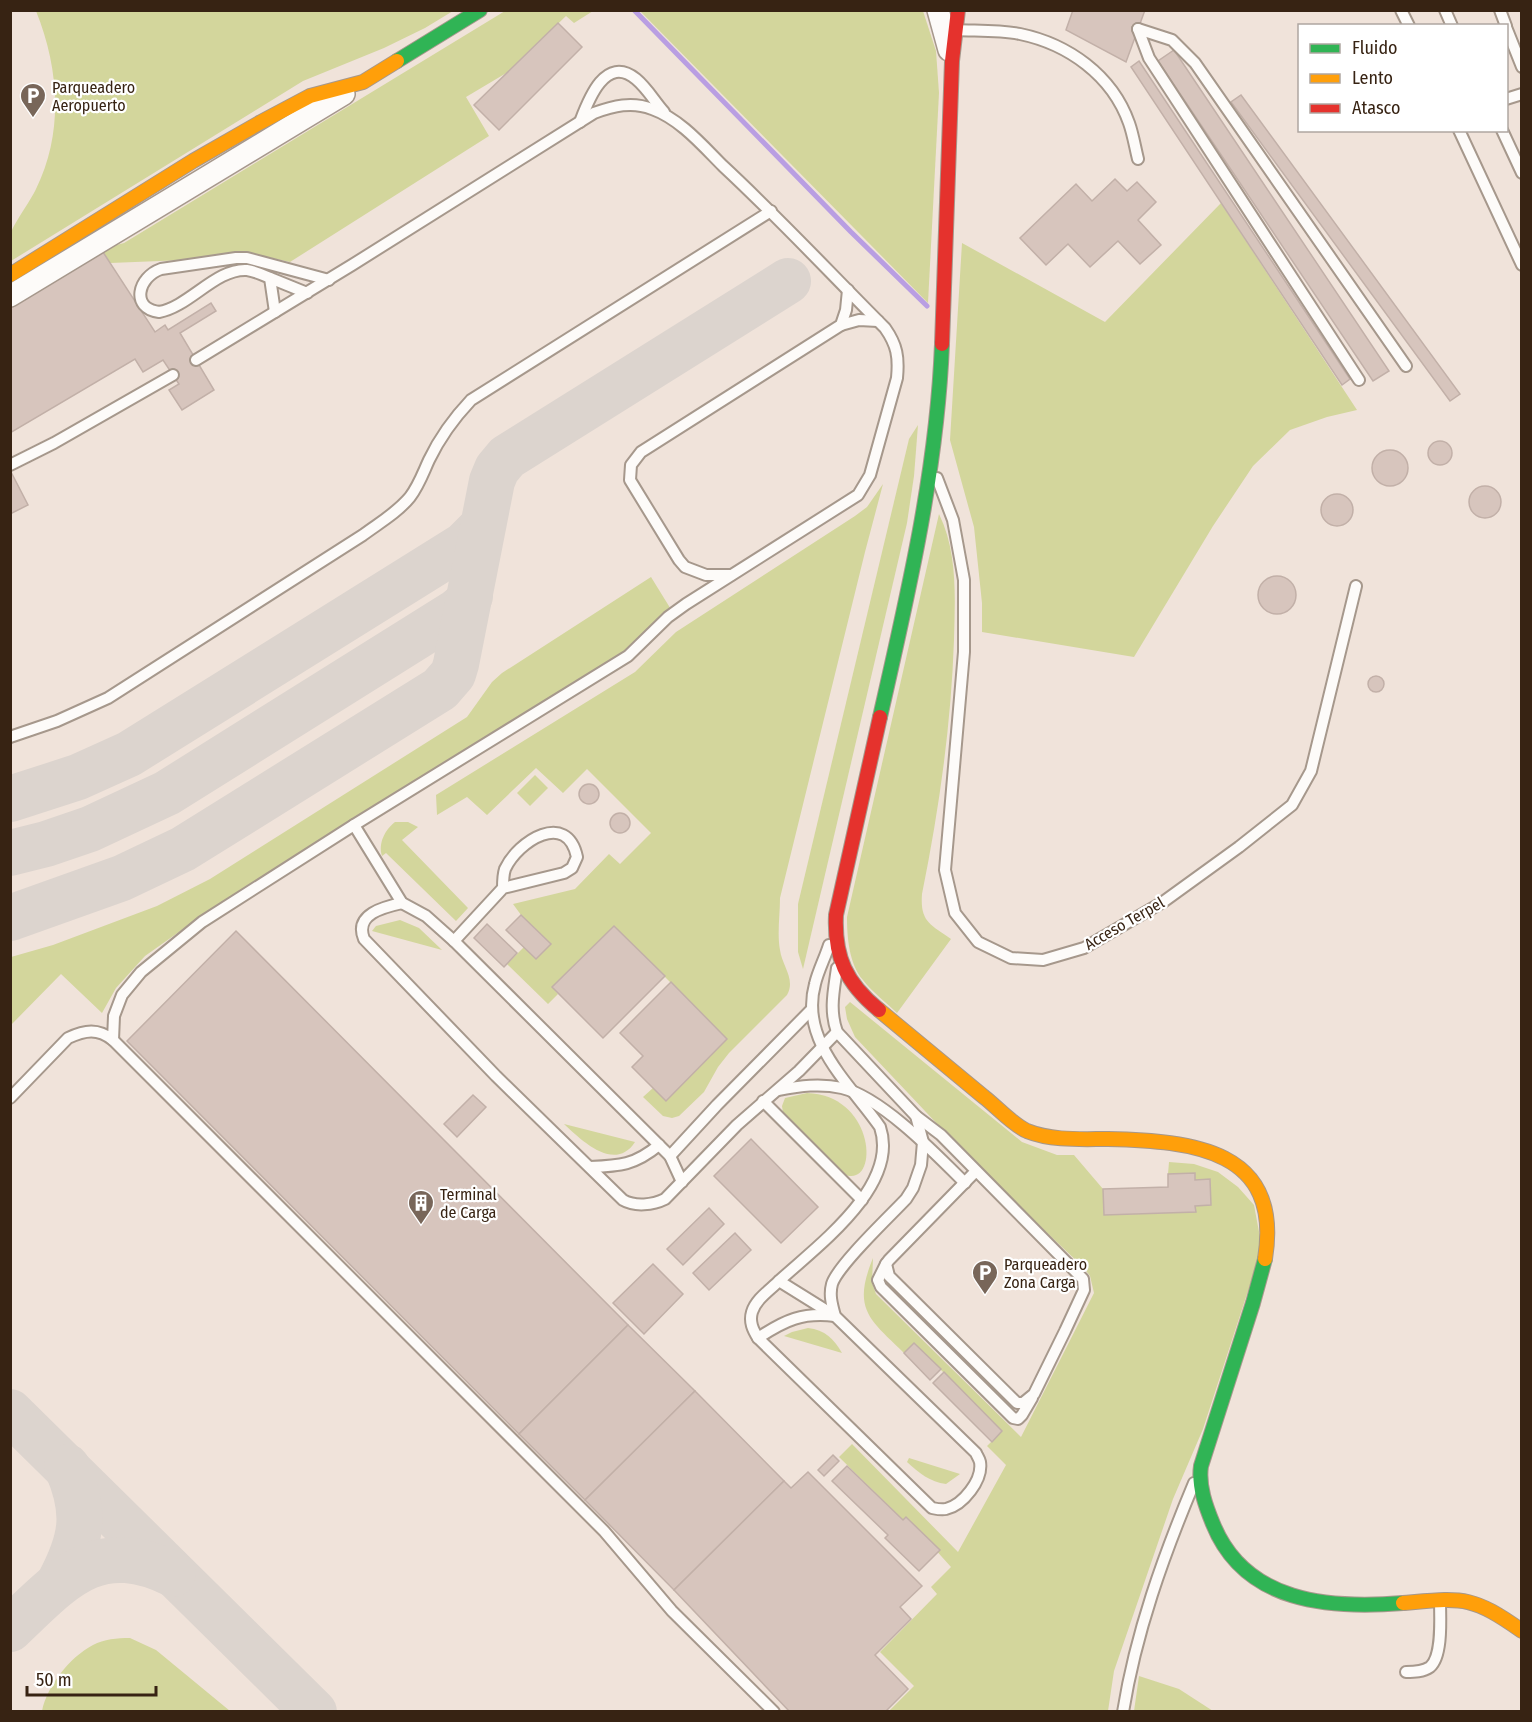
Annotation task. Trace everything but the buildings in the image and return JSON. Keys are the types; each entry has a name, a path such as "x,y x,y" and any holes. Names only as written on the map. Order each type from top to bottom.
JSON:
{"street":[{"path":"10,296 480,10"},
{"path":"938,10 952,61"},
{"path":"958,10 952,61 941,365 932,465 916,556 839,896 835,931 843,970 863,997 1025,1130 1047,1137 1071,1140 1154,1142 1207,1149 1227,1158 1253,1182 1262,1196 1268,1221 1266,1261 1200,1471 1207,1507 1217,1537 1233,1560 1250,1575 1271,1587 1333,1605 1363,1606 1440,1600 1472,1602 1497,1613 1521,1631"},
{"path":"10,274 193,161 261,122 310,96 363,82"}],"lane":[{"path":"1401,10 1407,24"},
{"path":"1445,10 1451,24"},
{"path":"1359,380 1149,58 1138,29 1172,40 1195,63 1406,366"},
{"path":"956,30 1019,34 1054,44 1086,63 1112,90 1129,122 1138,159"},
{"path":"1508,31 1521,67"},
{"path":"580,122 598,82 605,77 621,73 636,79 668,117"},
{"path":"113,1040 114,1016 122,995 141,972 201,922 628,656 668,617 848,503 864,487 870,475 897,378 899,362 893,339 878,321 771,211 681,125 651,108 633,105 614,105 594,113 196,360"},
{"path":"1460,132 1521,265"},
{"path":"1503,132 1521,173"},
{"path":"10,737 57,721 108,698 363,535 397,510 410,496 422,480 428,462 444,432 471,400 771,211"},
{"path":"307,293 247,270 234,272 159,312 146,307 141,296 143,282 154,272 236,258 260,261 328,280"},
{"path":"270,278 275,312"},
{"path":"841,325 846,310 848,290"},
{"path":"734,575 706,575 693,571 679,560 630,480 631,465 641,452 841,325 859,320 878,321"},
{"path":"10,465 54,443 173,375"},
{"name":"Acceso Terpel","path":"932,465 952,520 964,580 964,652 945,870 955,913 978,942 1011,958 1043,960 1084,948 1163,902 1292,805 1311,771 1356,586"},
{"path":"354,825 402,903 426,916 454,941 660,1145 670,1156 682,1182"},
{"path":"454,941 503,888 564,873 572,868 578,857 573,844 558,833 549,832 533,839 508,863 504,872 503,888"},
{"path":"402,903 380,908 372,913 362,925 361,932 364,939 496,1076 622,1200 629,1204 657,1202 665,1199 737,1125 837,1032"},
{"path":"779,1281 835,1316 976,1453 980,1462 978,1475 972,1488 961,1501 944,1510 932,1508 759,1338 753,1329 751,1313 761,1298 853,1211 877,1176 884,1152 884,1139 880,1127 833,1065 822,1047 814,1026 812,1009 814,986 835,931"},
{"path":"839,956 832,1004 833,1021 837,1032 916,1116 941,1135 1079,1274 1085,1285 1034,1394 1018,1419 1012,1418 881,1287 878,1280 886,1264 976,1171"},
{"path":"670,1156 812,1009"},
{"path":"10,1098 68,1038 80,1032 93,1031 105,1034 113,1040 604,1531 672,1611 774,1712"},
{"path":"777,1090 813,1084 854,1091 870,1100 923,1142 965,1183"},
{"path":"764,1101 862,1200"},
{"path":"835,1316 831,1292 833,1281 849,1260 906,1199 913,1188 921,1165 923,1142 916,1116"},
{"path":"590,1167 619,1166 640,1160 660,1145"},
{"path":"886,1264 889,1276 1017,1403 1027,1402 1034,1394"},
{"path":"759,1338 775,1327 795,1318 811,1314 835,1316"},
{"path":"1123,1712 1142,1628 1167,1548 1200,1471"},
{"path":"1406,1672 1422,1671 1434,1661 1439,1643 1440,1600"}],"green space":[{"path":"36,11 453,11 384,48 303,81 11,261 11,233 36,189 45,167 54,123 55,100 50,55"},
{"path":"505,11 593,11 574,23 566,16 508,72 466,97 489,136 290,262 248,253 185,260 110,263 101,249 124,243"},
{"path":"640,11 923,11 936,51 939,93 928,303"},
{"path":"1221,203 1357,410 1327,417 1290,430 1253,466 1213,526 1134,657 982,632 982,603 974,527 950,440 962,243 1105,322"},
{"path":"918,425 907,523 803,969 798,952 798,904 909,439"},
{"path":"883,484 780,898 779,944 790,983 787,995 729,1053 704,1092 679,1116 672,1118 663,1116 643,1097 653,1088 666,1100 727,1039 614,926 552,987 558,994 548,1004 507,964 524,947 536,959 550,944 513,904 575,889 609,854 620,864 651,833 587,769 563,793 536,768 487,815 467,797 437,815 436,795 635,672 676,632 867,507"},
{"path":"939,514 950,544 954,576 954,640 943,768 922,903 928,921 951,939 897,1013 858,974 850,950 847,917"},
{"path":"651,577 672,611 628,650 210,910 145,956 116,988 102,1013 61,974 11,1025 11,957 53,945 157,906 210,879 467,717 492,682 502,673"},
{"path":"535,775 548,788 530,806 517,793"},
{"path":"395,822 408,822 418,827 402,840 468,908 456,921 386,853 382,856 383,837"},
{"path":"400,920 419,928 442,950 372,931 376,926"},
{"path":"850,1002 1022,1142 1057,1155 1074,1155 1103,1189 1104,1215 1195,1212 1195,1206 1211,1205 1210,1180 1195,1180 1194,1173 1168,1174 1169,1162 1194,1164 1218,1172 1238,1187 1254,1205 1262,1248 1203,1429 1173,1499 1114,1671 1108,1711 889,1711 914,1686 880,1652 937,1594 931,1587 951,1567 906,1517 903,1520 839,1457 852,1444 958,1552 1006,1465 987,1446 1002,1431 914,1343 904,1353 881,1331 867,1312 864,1290 873,1258 872,1283 876,1294 1021,1437 1094,1293 1090,1276 1084,1268 977,1166 855,1037 847,1019 845,1007"},
{"path":"807,1093 830,1098 847,1109 859,1124 865,1141 866,1156 863,1169 855,1175 843,1174 783,1113 782,1106 785,1098"},
{"path":"564,1124 635,1142 627,1151 618,1155 608,1154 589,1145"},
{"path":"808,1328 828,1336 842,1353 784,1336"},
{"path":"909,1458 960,1474 946,1484 935,1481 911,1466 907,1462"},
{"path":"130,1638 156,1650 230,1711 42,1711 54,1682 84,1650 102,1641"},
{"path":"1139,1676 1179,1689 1213,1711 1134,1711"}],"waterway":[{"path":"634,10 851,232 927,306"}],"taxiway":[{"path":"10,918 122,878 183,849 440,689 453,674 456,664 492,481 497,469 507,457 788,281"},
{"path":"10,799 78,777 129,754 464,545 482,527"},
{"path":"10,853 90,829 167,793 456,612 467,603 470,596"},
{"path":"10,1412 314,1712"},
{"path":"59,1583 73,1553 79,1526 77,1498 67,1467"},
{"path":"10,1629 65,1580 82,1569 102,1562 122,1560 146,1564 173,1574"}],"traffic: fast":[{"path":"397,61 480,10"},
{"path":"880,717 911,578 928,485 942,344"},
{"path":"1265,1259 1201,1466 1202,1489 1210,1517 1227,1550 1246,1571 1268,1585 1292,1595 1319,1601 1375,1605 1403,1603"}],"traffic: slow":[{"path":"10,275 193,161 261,122 310,96 363,82 397,61"},
{"path":"879,1010 1010,1120 1027,1131 1056,1138 1170,1143 1199,1149 1225,1158 1245,1173 1260,1194 1267,1222 1265,1259"},
{"path":"1403,1603 1440,1600 1466,1602 1490,1611 1522,1631"}],"traffic: jam":[{"path":"942,344 952,61 958,10"},
{"path":"879,1010 858,990 844,968 837,944 836,915 880,717"}],"place":[{"name":"Parqueadero Aeropuerto","path":"33,119"},
{"name":"Terminal de Carga","path":"421,1226"},
{"name":"Parqueadero Zona Carga","path":"985,1296"}]}
